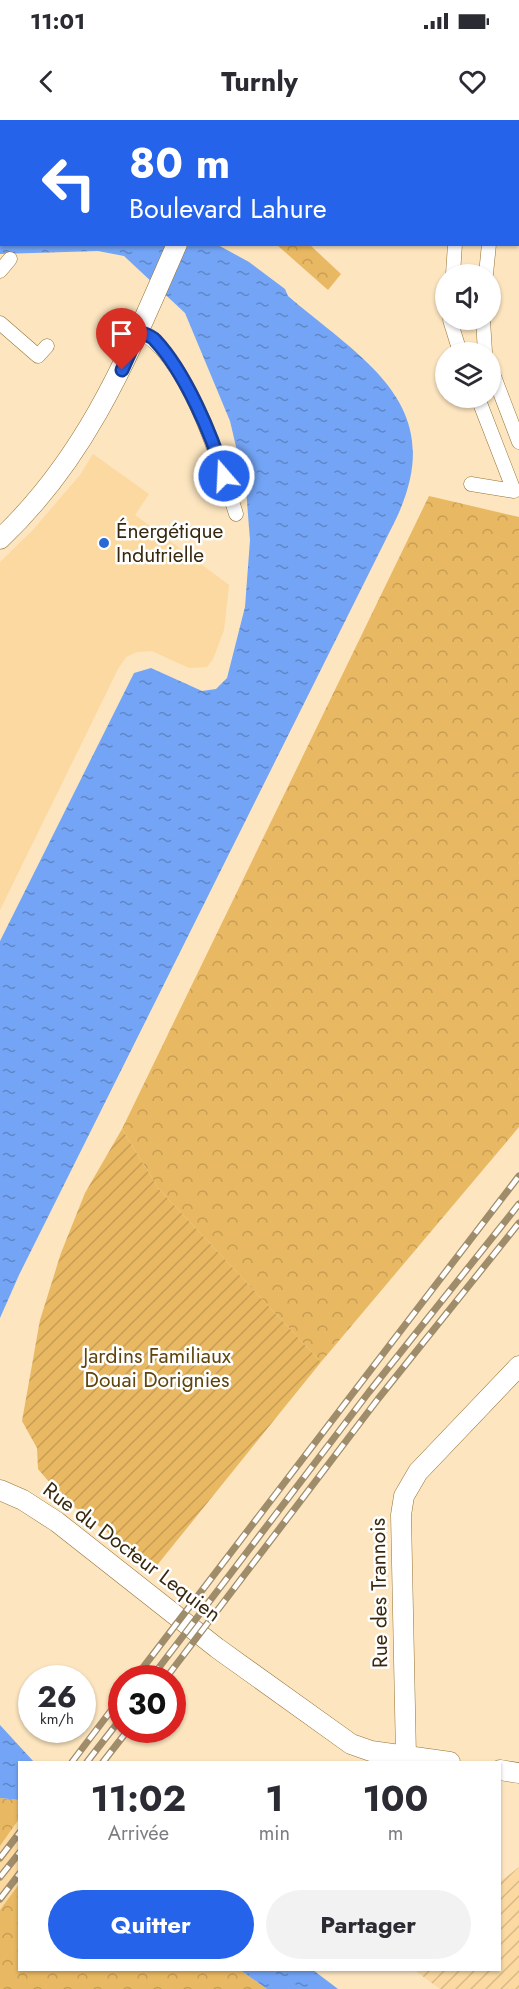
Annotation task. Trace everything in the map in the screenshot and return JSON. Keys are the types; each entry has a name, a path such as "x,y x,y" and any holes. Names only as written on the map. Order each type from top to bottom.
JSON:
{"street":[{"path":"0,539 33,505 73,456 122,370 176,246"},
{"path":"454,264 455,246"},
{"path":"487,264 489,246"},
{"path":"0,271 10,259"},
{"path":"0,323 38,356 47,346"},
{"path":"139,332 154,338 174,366 204,421 236,514"},
{"path":"501,395 519,442"},
{"path":"471,484 514,491 482,408"},
{"name":"Rue des Trannois","path":"406,1756 401,1515 404,1496 425,1464 519,1366"},
{"name":"Rue du Docteur Lequien","path":"0,1490 23,1500 57,1522 232,1658 351,1744 371,1751 443,1761"},
{"path":"501,1770 519,1773"}],"shaded area":[{"path":"93,454 149,494 135,515 229,585 224,630 213,659 207,667 189,668 152,651 137,652 126,657 118,669 0,910 0,562 32,531 80,475"},
{"path":"18,1820 18,1885 0,1910 0,1846"},
{"path":"519,1867 519,1989 440,1989 415,1971 501,1971 501,1881"}],"green space":[{"path":"278,246 311,246 341,274 328,290"},
{"path":"429,496 519,517 519,1127 321,1362 158,1188 122,1129"},
{"name":"Jardins Familiaux Douai Dorignies","path":"122,1129 158,1188 321,1362 154,1569 63,1498 38,1469 37,1448 22,1421 40,1320 61,1253 85,1193"},
{"path":"0,1798 18,1800 18,1820 0,1846"},
{"path":"18,1885 18,1971 241,1971 267,1989 0,1989 0,1910"}],"water":[{"path":"0,246 220,246 249,262 285,289 288,296 370,365 391,389 406,415 413,445 410,479 396,519 19,1275 0,1318 0,941 134,673 151,668 202,691 216,689 227,678 245,607 250,540 246,489 230,421 185,313 124,256 98,251 0,254"},
{"path":"0,1725 33,1761 18,1761 18,1800 0,1798"},
{"path":"241,1971 314,1971 338,1989 267,1989"}],"railway":[{"path":"145,1665 519,1176"},
{"path":"161,1665 369,1392 519,1204"},
{"path":"176,1665 378,1399 519,1223"},
{"path":"73,1761 108,1714"},
{"path":"88,1761 108,1735"},
{"path":"104,1761 118,1743"},
{"path":"0,1858 18,1835"},
{"path":"0,1877 18,1854"},
{"path":"0,1899 18,1876"}],"place":[{"name":"Énergétique Indutrielle","path":"104,543"}],"route":[{"path":"122,370 139,332 154,338 174,366 204,421 224,476"}]}
